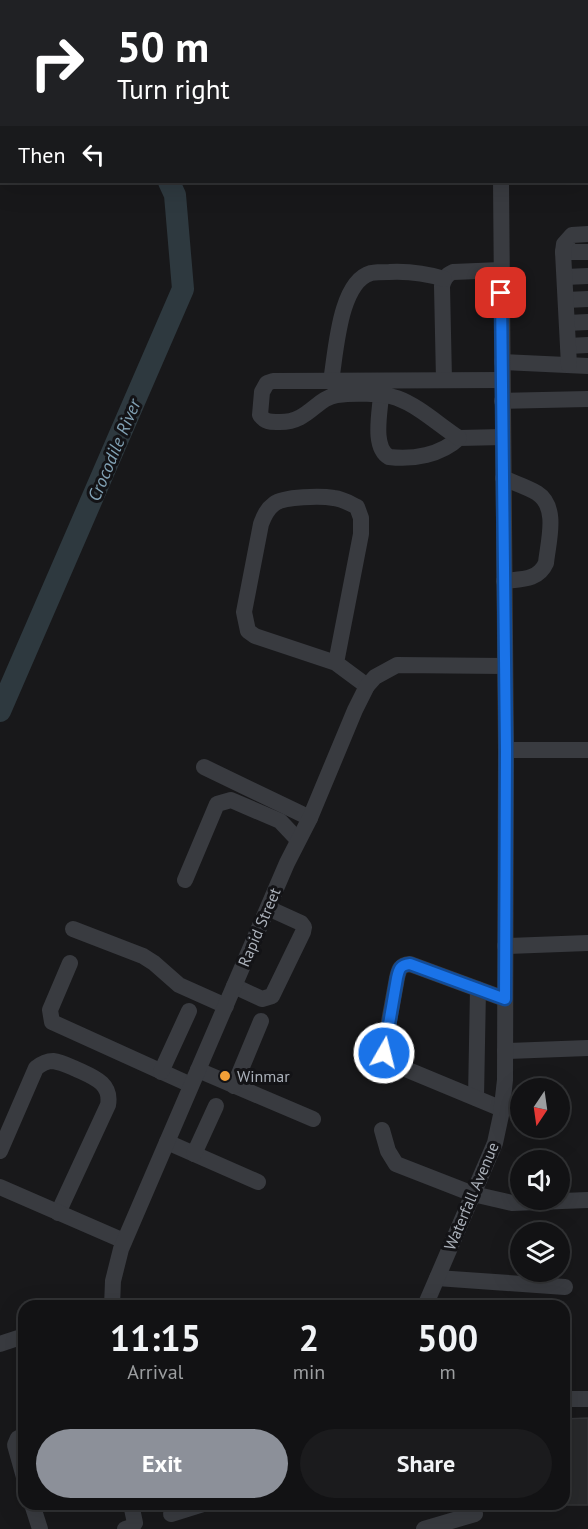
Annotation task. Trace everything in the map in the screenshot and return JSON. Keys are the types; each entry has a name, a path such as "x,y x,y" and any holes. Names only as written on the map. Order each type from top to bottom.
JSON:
{"street":[{"name":"Waterfall Avenue","path":"424,1300 437,1278 495,1143 502,1109 505,1051 506,750 501,183"},
{"path":"569,365 562,252 564,244 572,235 588,234"},
{"path":"562,252 588,252"},
{"path":"444,380 441,285 444,279 447,274 453,272 501,270"},
{"path":"331,381 345,304 356,283 370,273 405,271 422,272 444,279"},
{"path":"565,277 588,276"},
{"path":"566,300 588,299"},
{"path":"567,322 588,322"},
{"path":"568,346 588,345"},
{"path":"502,362 588,366"},
{"path":"502,380 267,383 262,392 260,415 265,421 293,422 332,396 381,395 405,402 459,438 503,437"},
{"path":"381,395 379,444 384,454 395,457 428,455 450,446 459,438"},
{"path":"502,401 588,399"},
{"path":"503,478 538,494 546,502 550,515 546,563 543,570 536,577 504,581"},
{"path":"336,663 361,534 361,518 357,507 333,498 285,499 275,502 266,512 261,524 243,612 248,631 255,636 336,663 367,686"},
{"name":"Rapid Street","path":"112,1300 113,1281 124,1241 367,686 375,677 397,665 504,666"},
{"path":"506,750 588,750"},
{"path":"204,767 309,818"},
{"path":"185,880 217,804 231,800 280,821 298,840"},
{"path":"234,986 262,999 272,996 303,932 304,927 301,923 268,908"},
{"path":"73,929 143,956 179,985 226,1006"},
{"path":"505,946 588,943"},
{"path":"70,963 50,1010 52,1022 161,1072 234,1086 313,1119"},
{"path":"502,1109 396,1065 387,1057 384,1049 400,967 410,964 505,999"},
{"path":"476,1098 478,989"},
{"path":"161,1072 189,1011"},
{"path":"234,1086 261,1021"},
{"path":"505,1051 588,1048"},
{"path":"0,1150 36,1068 47,1062 61,1063 96,1078 102,1083 109,1093 108,1105 58,1213"},
{"path":"194,1154 216,1106"},
{"path":"382,1130 391,1157 396,1164 473,1194 512,1203 588,1200"},
{"path":"167,1142 258,1182"},
{"path":"0,1187 124,1241"},
{"path":"437,1278 565,1287"},
{"path":"0,1344 18,1338"},
{"path":"570,1400 588,1399"},
{"path":"18,1438 15,1445 18,1456"},
{"path":"34,1510 40,1529"},
{"path":"125,1529 135,1523 137,1510"},
{"path":"172,1516 187,1510"},
{"path":"424,1529 475,1516"}],"building":[{"path":"588,1418 588,1505 570,1505 570,1419"}],"waterway":[{"name":"Crocodile River","path":"0,711 183,289 175,195 169,183"}],"place":[{"name":"Winmar","path":"225,1076"}],"route":[{"path":"384,1053 398,971 404,965 410,964 505,999 506,750 501,293"}]}
